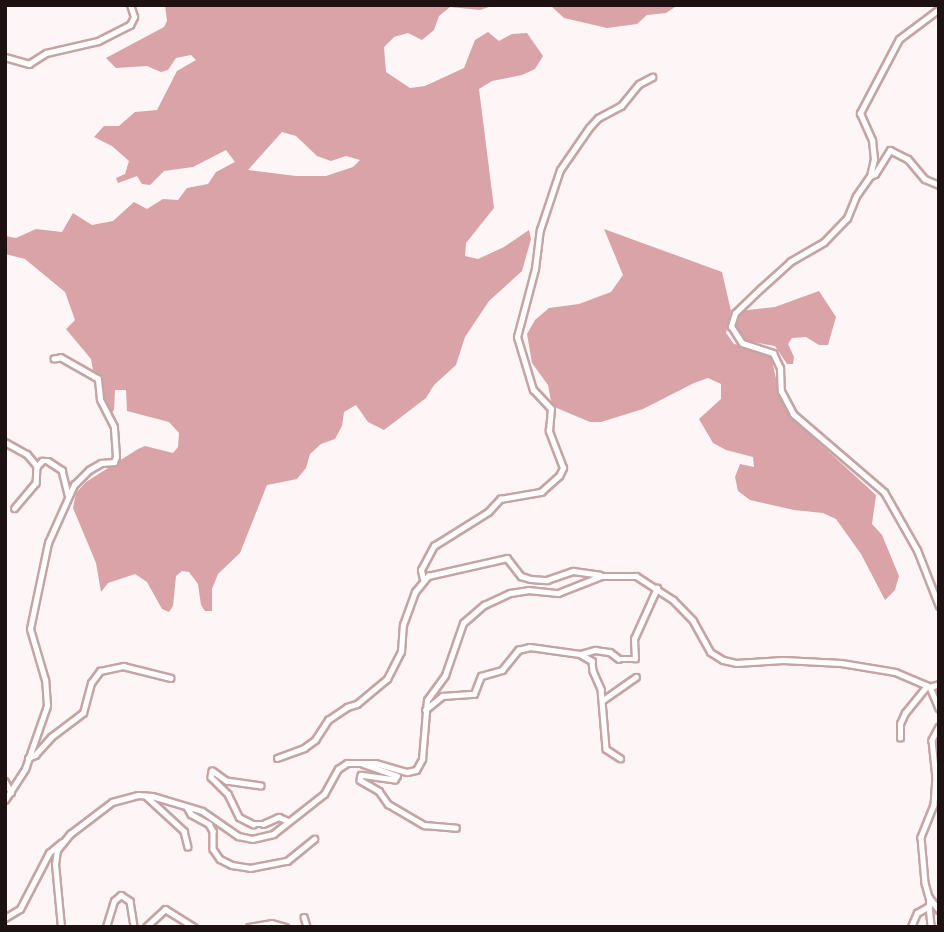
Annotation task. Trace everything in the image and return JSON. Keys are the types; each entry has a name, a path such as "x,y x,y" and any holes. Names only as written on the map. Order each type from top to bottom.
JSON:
{"street":[{"path":"5,57 29,64 46,53 98,41 130,25 134,17 130,5"},
{"path":"939,9 899,39 860,113 874,149 870,176 841,225 824,242 790,262 761,288 735,313 731,326 742,343 773,353 780,368 784,399 799,420 884,492 917,550 939,607"},
{"path":"423,579 421,570 434,545 488,512 500,499 541,492 559,477 562,468 549,431 551,409 533,390 517,337 536,269 540,230 560,170 589,128 598,118 621,106 639,84 652,77"},
{"path":"870,176 875,174 890,150 908,159 925,179 939,185"},
{"path":"5,800 28,758 47,706 45,680 30,629 48,543 68,495 89,470 101,463 114,462 117,441 114,427 100,399 97,379 61,358 54,359"},
{"path":"5,442 27,454 37,467"},
{"path":"15,509 36,483 37,467 42,461 48,461 62,470 68,495"},
{"path":"277,758 304,748 315,740 328,720 346,707 357,704 387,679 401,652 403,625 415,592 423,579 439,571 507,558 521,576 531,579 547,580 573,571 601,576 636,576 657,588 689,615 710,652 723,660 736,663 783,660 841,663 895,672 928,687 939,708"},
{"path":"5,918 20,909 49,853 101,809 122,799 145,795 187,807 210,815 238,836 248,839 273,834 324,794 343,765 356,762 407,772 416,770 422,759 427,700 445,675 461,626 476,610 500,597 519,591 565,592 601,576"},
{"path":"580,654 595,650 610,652 619,659 635,659 634,639 657,588"},
{"path":"425,711 442,696 474,694 481,676 502,670 518,650 530,647 580,654 592,661 602,701 606,749 620,758"},
{"path":"28,758 35,755 51,737 83,713 91,683 100,671 123,666 171,678"},
{"path":"602,701 636,677"},
{"path":"900,738 900,724 905,713 928,687 939,684"},
{"path":"905,713 910,721"},
{"path":"931,925 921,837 934,805 936,777 932,740 939,727"},
{"path":"356,762 397,776 395,780 361,775 360,780 379,791 388,804 424,825 456,828"},
{"path":"261,786 226,781 212,771 211,777 228,794 239,817 253,824 263,824 279,817 288,821"},
{"path":"5,780 10,792"},
{"path":"145,795 184,831 188,847"},
{"path":"187,807 191,814 209,824 213,831 213,849 220,859 232,865 250,868 287,861 314,839"},
{"path":"61,927 55,864 62,842"},
{"path":"106,927 114,901 121,895 130,901 134,927"},
{"path":"929,897 939,910"},
{"path":"911,927 917,913 929,906"},
{"path":"146,927 165,909 194,927"},
{"path":"304,917 307,927"},
{"path":"249,927 271,923 285,927"}],"shaded area":[{"path":"165,5 495,5 480,10 450,7 439,16 434,30 422,40 408,33 394,37 384,47 386,72 410,88 425,86 464,68 475,40 488,32 499,41 512,34 527,33 543,56 535,69 522,75 492,81 479,89 494,208 466,243 465,256 478,259 504,247 529,230 531,239 522,271 489,301 465,337 456,365 434,385 426,398 384,430 368,422 356,405 344,412 342,426 335,439 321,444 310,454 306,468 297,479 267,485 240,553 218,574 212,589 212,611 205,611 201,605 198,584 189,572 182,571 176,576 173,606 169,612 162,609 147,582 135,574 108,583 101,592 96,563 73,508 76,493 86,482 145,446 173,453 178,447 179,433 169,422 127,411 126,390 115,390 114,410 110,414 91,359 66,329 75,320 65,292 25,259 5,254 5,236 16,238 36,229 62,232 73,213 92,225 113,221 134,202 147,209 163,199 178,200 187,188 208,184 216,172 235,162 226,150 193,167 164,171 150,185 142,184 137,176 118,183 116,178 125,174 129,161 112,146 94,137 104,126 119,126 135,112 157,110 177,71 196,60 191,55 176,58 168,70 161,72 147,66 116,68 106,58 164,27 167,21","holes":["282,132 296,136 317,156 331,161 346,156 360,160 353,167 326,176 296,176 248,170"]},
{"path":"550,5 678,5 666,13 647,15 637,24 607,28 564,18"},
{"path":"604,229 722,272 731,311 726,333 734,344 765,350 771,356 779,392 795,421 876,495 872,524 882,535 899,576 895,590 885,600 861,554 836,519 823,513 794,510 750,500 738,491 735,477 740,464 754,467 753,457 726,450 713,443 699,419 721,399 721,384 708,378 643,409 601,422 590,422 552,406 548,385 532,363 527,334 535,320 549,308 579,304 611,292 623,275"},
{"path":"819,291 836,317 828,345 819,345 806,337 792,338 788,344 794,357 793,364 787,364 775,346 747,341 736,332 734,318 739,311 775,307"}]}
